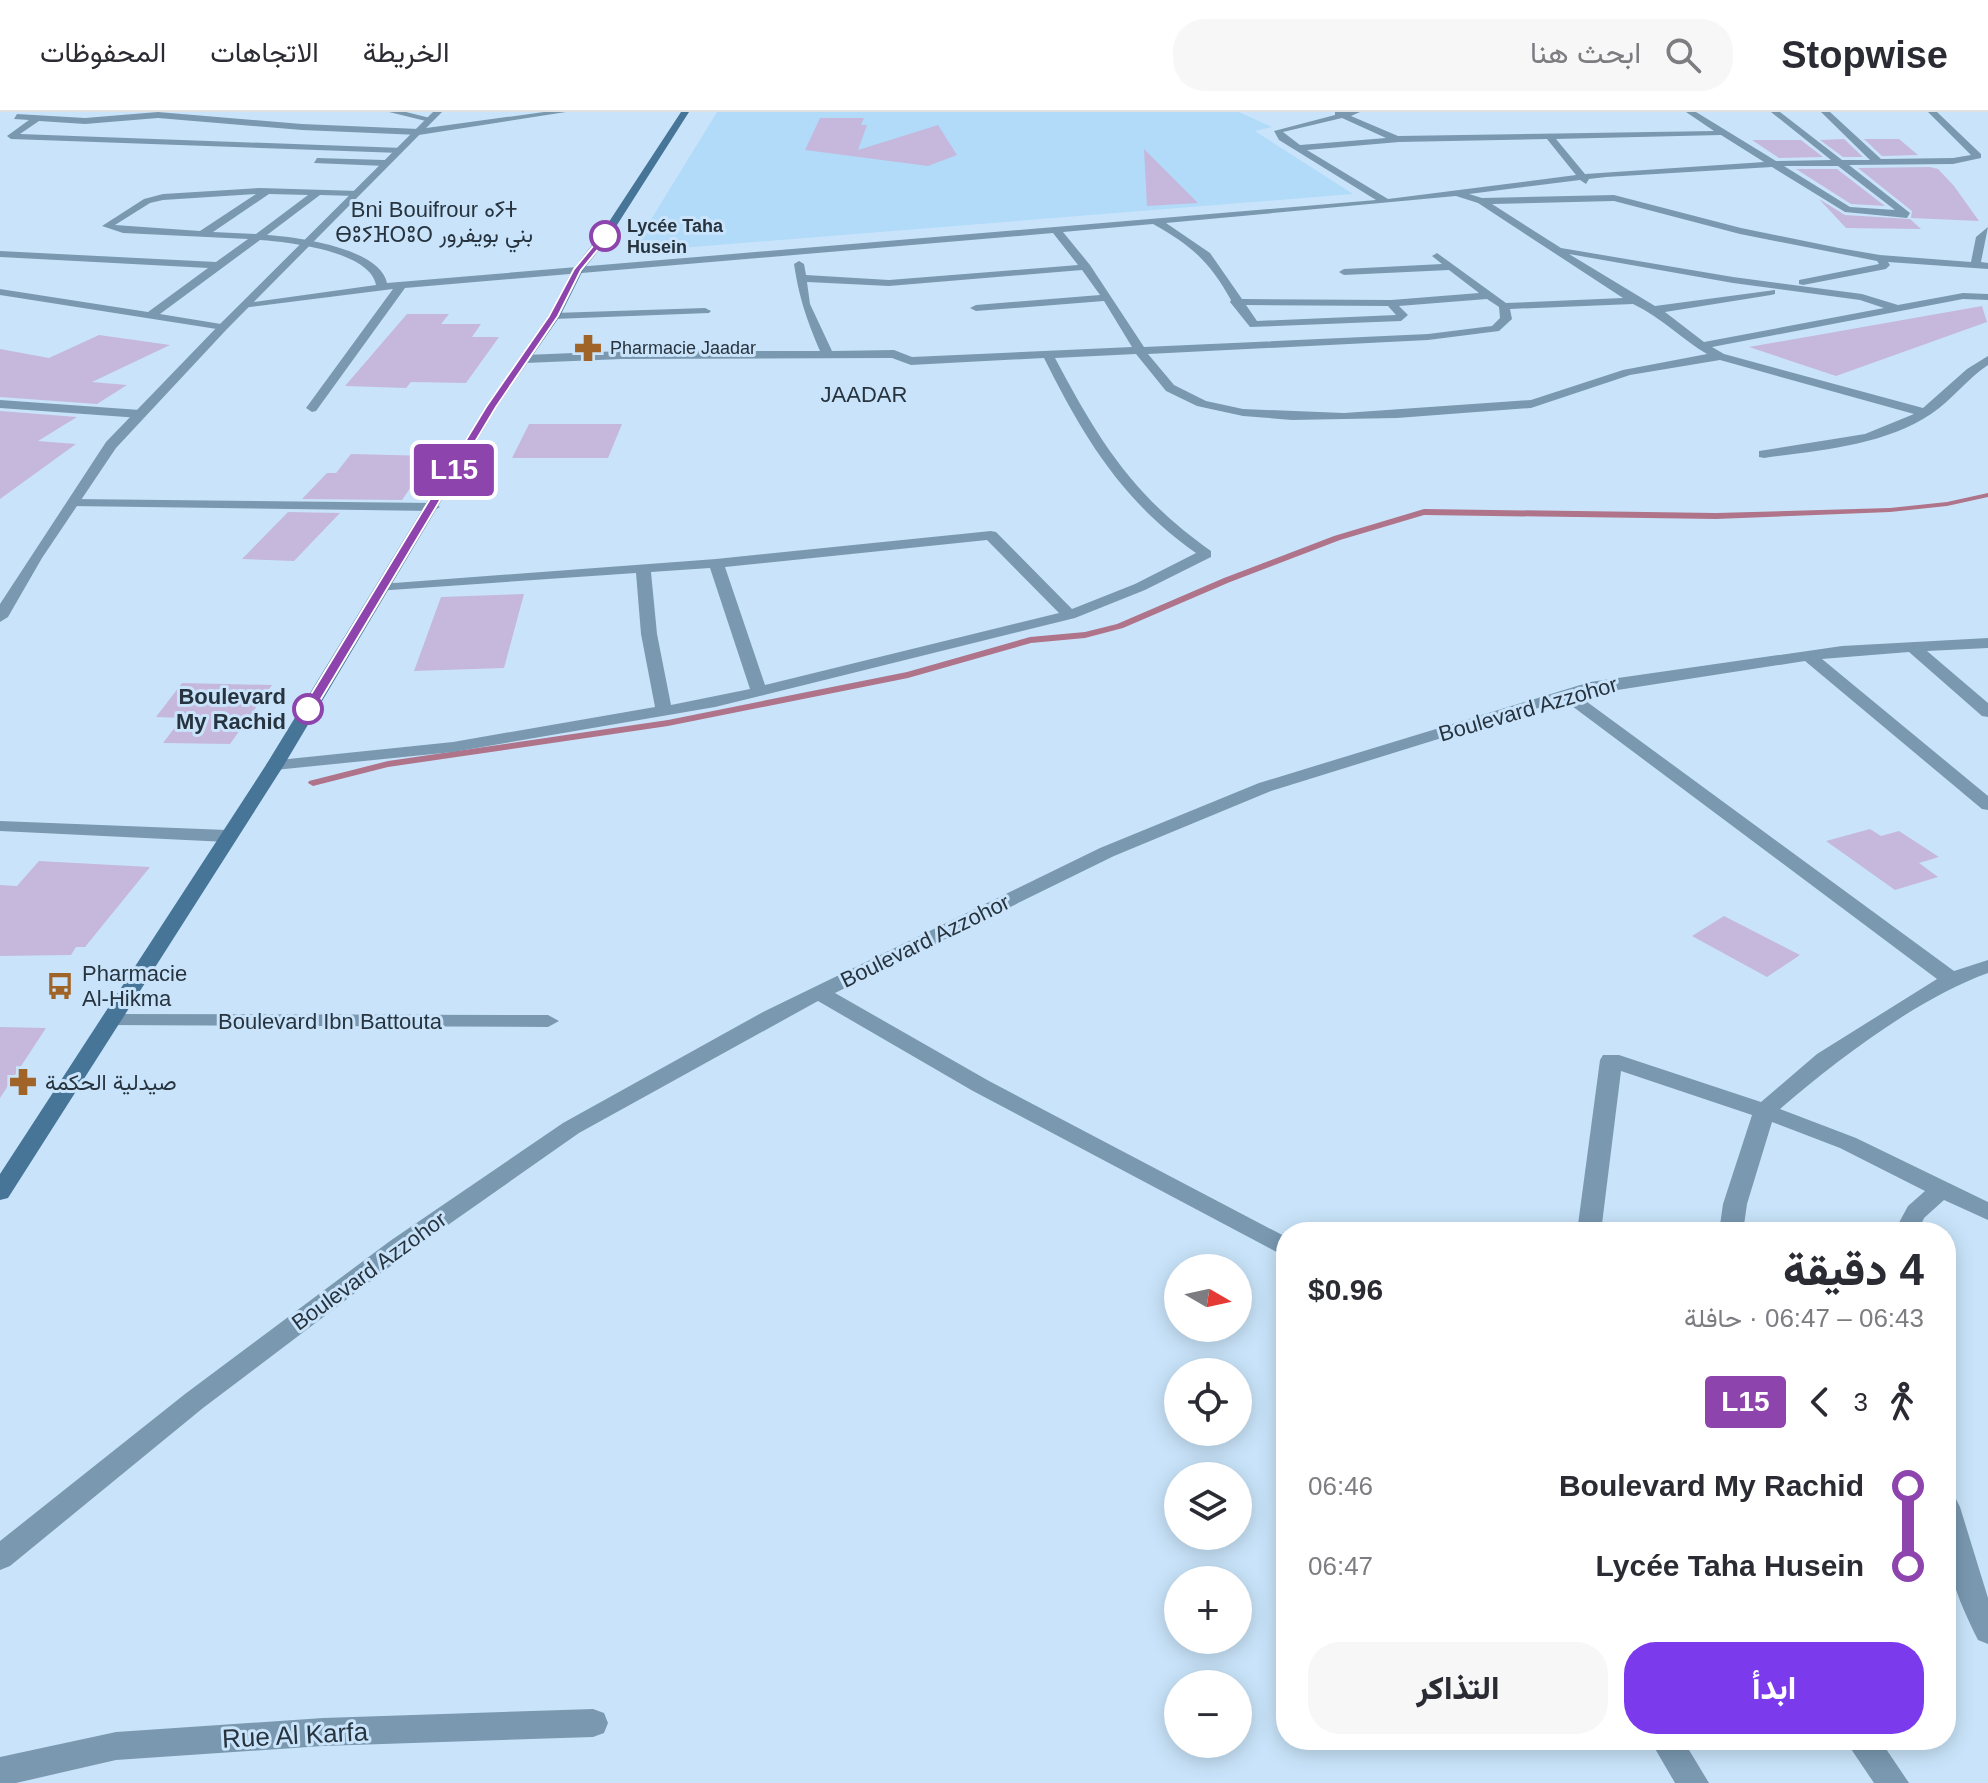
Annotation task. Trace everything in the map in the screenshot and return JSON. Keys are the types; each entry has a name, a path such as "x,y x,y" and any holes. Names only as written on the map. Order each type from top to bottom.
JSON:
{"main road":[{"path":"0,1192 275,765 491,407 554,316 578,269 605,236 685,112"}],"street":[{"path":"18,116 53,112"},
{"path":"393,112 430,119"},
{"path":"0,617 35,558 111,445 223,327 438,112"},
{"path":"18,116 92,121 158,115 302,127 419,132 562,112"},
{"path":"1356,112 1338,113 1278,131 1282,138 1386,202"},
{"path":"1690,112 1719,133 1848,210 1908,216 1775,112"},
{"path":"1825,112 1878,162"},
{"path":"246,306 402,285 1386,202 1580,176 1769,164 1953,161 1978,156 1973,144 1932,112"},
{"path":"1338,113 1399,139"},
{"path":"38,118 11,136 400,150"},
{"path":"86,139 130,118"},
{"path":"260,157 315,119"},
{"path":"1299,148 1399,139 1719,133"},
{"path":"1550,137 1580,176 1614,198"},
{"path":"306,161 385,163"},
{"path":"1953,161 1973,166"},
{"path":"356,193 267,191 154,199 107,226 123,230 308,241 366,263 380,276 382,287"},
{"path":"204,233 267,191"},
{"path":"152,314 318,192"},
{"path":"1456,193 1481,201 1635,301 1680,326 1699,346 1720,356 1926,413"},
{"path":"1481,201 1614,198 1740,231 1880,258 1988,266"},
{"path":"1154,221 1204,254 1218,269 1235,302 1254,325 1401,318 1402,315 1391,303"},
{"path":"1056,230 1086,267 1139,350 1168,387 1203,405 1250,414 1304,416 1531,404 1657,365 1720,356"},
{"path":"1975,265 1981,237 1988,230"},
{"path":"1557,248 1784,288 1862,297 1899,309"},
{"path":"798,250 799,278 805,304 828,355"},
{"path":"0,254 218,265"},
{"path":"525,359 622,355 887,354 911,361 1311,344 1428,337 1495,329 1507,317 1504,306 1437,256"},
{"path":"1654,310 1784,288 1882,267 1885,265 1880,258"},
{"path":"799,278 901,282 1086,267"},
{"path":"1344,272 1452,267"},
{"path":"312,408 402,285"},
{"path":"0,292 223,327"},
{"path":"1235,302 1391,303 1490,295"},
{"path":"1699,346 1963,296 1988,297"},
{"path":"976,308 1105,298"},
{"path":"1504,306 1635,301"},
{"path":"554,316 705,311"},
{"path":"275,765 453,747 664,713 759,692 1070,615 1127,593 1206,554 1164,524 1119,479 1086,430 1048,355"},
{"path":"1764,454 1886,431 1926,413 1973,369 1988,360"},
{"path":"0,404 140,414"},
{"path":"74,503 433,507"},
{"path":"381,588 716,563 991,535 1030,578 1070,615"},
{"path":"716,563 759,692"},
{"path":"643,569 649,634 664,713"},
{"name":"Boulevard Azzohor","path":"0,1558 194,1401 399,1247 571,1128 660,1076 819,993 1107,852 1265,787 1566,694 1619,681 1910,645 1988,643"},
{"path":"1910,645 1988,712"},
{"path":"1809,656 1988,805"},
{"path":"1566,694 1951,979"},
{"path":"0,826 227,836"},
{"path":"1732,1222 1735,1204 1764,1111 1825,1059 1951,979 1988,966"},
{"path":"819,993 981,1086 1276,1243"},
{"name":"Boulevard Ibn Battouta","path":"113,1020 548,1021"},
{"path":"1590,1222 1611,1060 1764,1111 1848,1143 1988,1212"},
{"path":"1910,1222 1924,1201 1944,1189"},
{"path":"1956,1541 1971,1592 1988,1631"},
{"name":"Rue Al Karfa","path":"0,1772 116,1746 323,1732 593,1723"},
{"path":"1672,1750 1693,1783"},
{"path":"1868,1750 1893,1783"}],"shaded area":[{"name":"Lycée Taha Husein","path":"717,112 1239,112 1272,127 1255,131 1353,194 631,252"}],"building":[{"path":"820,118 864,118 861,125 867,125 858,150 938,125 957,155 928,166 805,150"},
{"path":"1844,139 1863,157 1843,157 1820,140"},
{"path":"1864,139 1899,139 1918,155 1882,156"},
{"path":"1752,140 1801,140 1823,157 1779,158"},
{"path":"1144,149 1198,203 1147,206"},
{"path":"1858,168 1938,169 1954,186 1979,221 1911,218 1912,211"},
{"path":"1796,169 1837,169 1885,206 1851,204"},
{"path":"1819,199 1845,215 1910,219 1921,229 1846,228"},
{"path":"1982,306 1987,322 1836,376 1749,347"},
{"path":"407,314 449,314 441,324 481,324 472,337 499,337 466,383 411,382 406,388 345,386"},
{"path":"99,335 170,345 92,382 127,385 97,404 0,397 0,349 49,358"},
{"path":"0,411 77,417 38,441 76,444 0,499"},
{"path":"529,424 622,424 608,458 512,458"},
{"path":"351,454 432,456 402,500 302,499 327,473 336,473"},
{"path":"288,512 340,513 294,561 242,559"},
{"path":"524,594 504,668 414,671 441,597"},
{"path":"182,683 272,685 230,744 163,743 182,718 156,717"},
{"path":"1870,829 1881,836 1899,831 1939,857 1919,863 1938,877 1895,890 1826,841"},
{"path":"39,861 150,867 85,947 76,947 71,955 0,956 0,885 17,886"},
{"path":"1724,916 1800,955 1767,977 1692,936"},
{"path":"0,1027 46,1028 0,1098"}],"waterway":[{"path":"313,783 388,764 668,723 908,675 1030,640 1085,635 1120,626 1227,580 1337,538 1424,512 1716,516 1890,510 1947,504 1988,495"}],"bus line":[{"name":"L15","path":"308,709 491,407 554,316 578,269 605,236"}],"place":[{"name":"Lycée Taha Husein","path":"605,236"},
{"name":"Pharmacie Jaadar","path":"588,348"},
{"name":"Boulevard My Rachid","path":"308,709"},
{"name":"Pharmacie Al-Hikma","path":"60,986"},
{"name":"صيدلية الحكمة","path":"23,1082"}],"district":[{"name":"Bni Bouifrour ⴰⵢⵜ ⴱⵓⵢⴼⵔⵓⵔ بني بويفرور","path":"434,222"},
{"name":"JAADAR","path":"864,394"}]}
